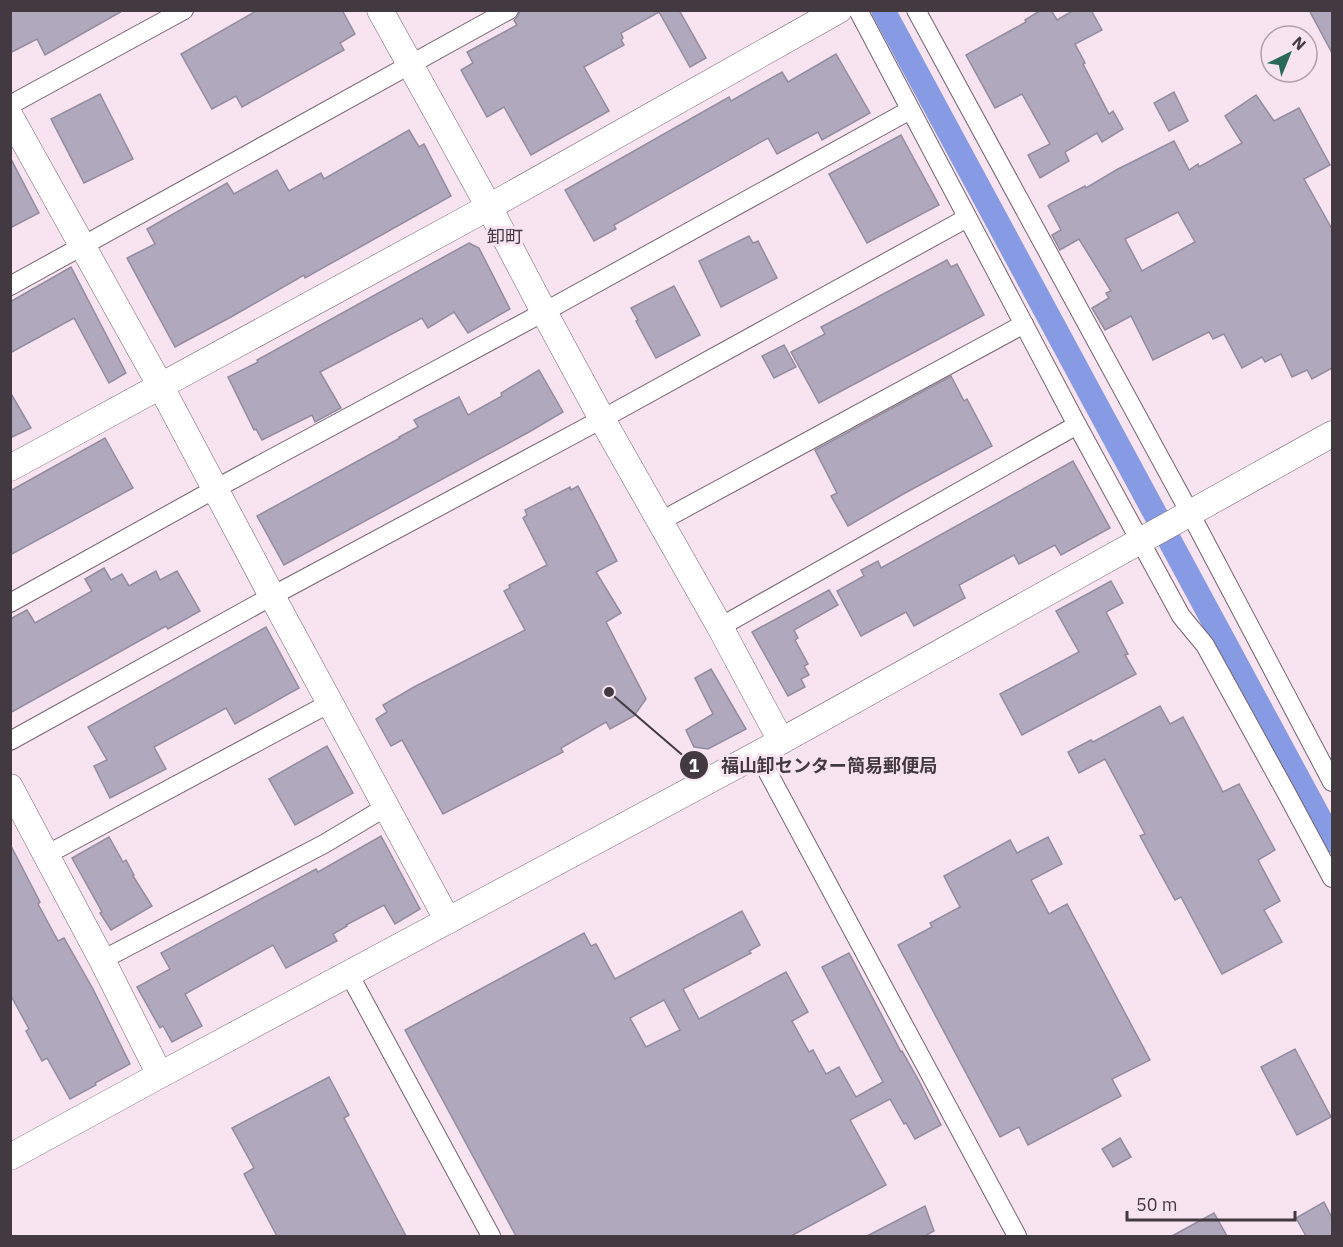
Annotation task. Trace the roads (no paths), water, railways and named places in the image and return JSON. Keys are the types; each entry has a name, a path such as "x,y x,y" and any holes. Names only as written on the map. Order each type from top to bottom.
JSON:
{"street":[{"path":"10,105 184,10"},
{"path":"380,10 489,207 602,419 720,627 781,741"},
{"path":"10,286 509,10"},
{"path":"10,468 489,207 839,10"},
{"path":"858,10 1077,425 1146,538 1181,616 1205,645 1332,878"},
{"path":"916,10 1184,516 1332,782"},
{"path":"10,603 910,110"},
{"path":"10,116 160,385 448,921"},
{"path":"10,741 967,218"},
{"path":"659,522 1024,324"},
{"path":"720,627 1077,425"},
{"path":"10,1157 758,754 1332,434"},
{"path":"46,855 330,703"},
{"path":"758,754 1017,1236"},
{"path":"10,787 160,1075"},
{"path":"102,960 324,844 386,807"},
{"path":"349,974 491,1236"}],"waterway":[{"path":"883,10 1332,841"}],"place":[{"name":"福山卸センター簡易郵便局","path":"609,692"}],"district":[{"name":"卸町","path":"505,237"}]}
